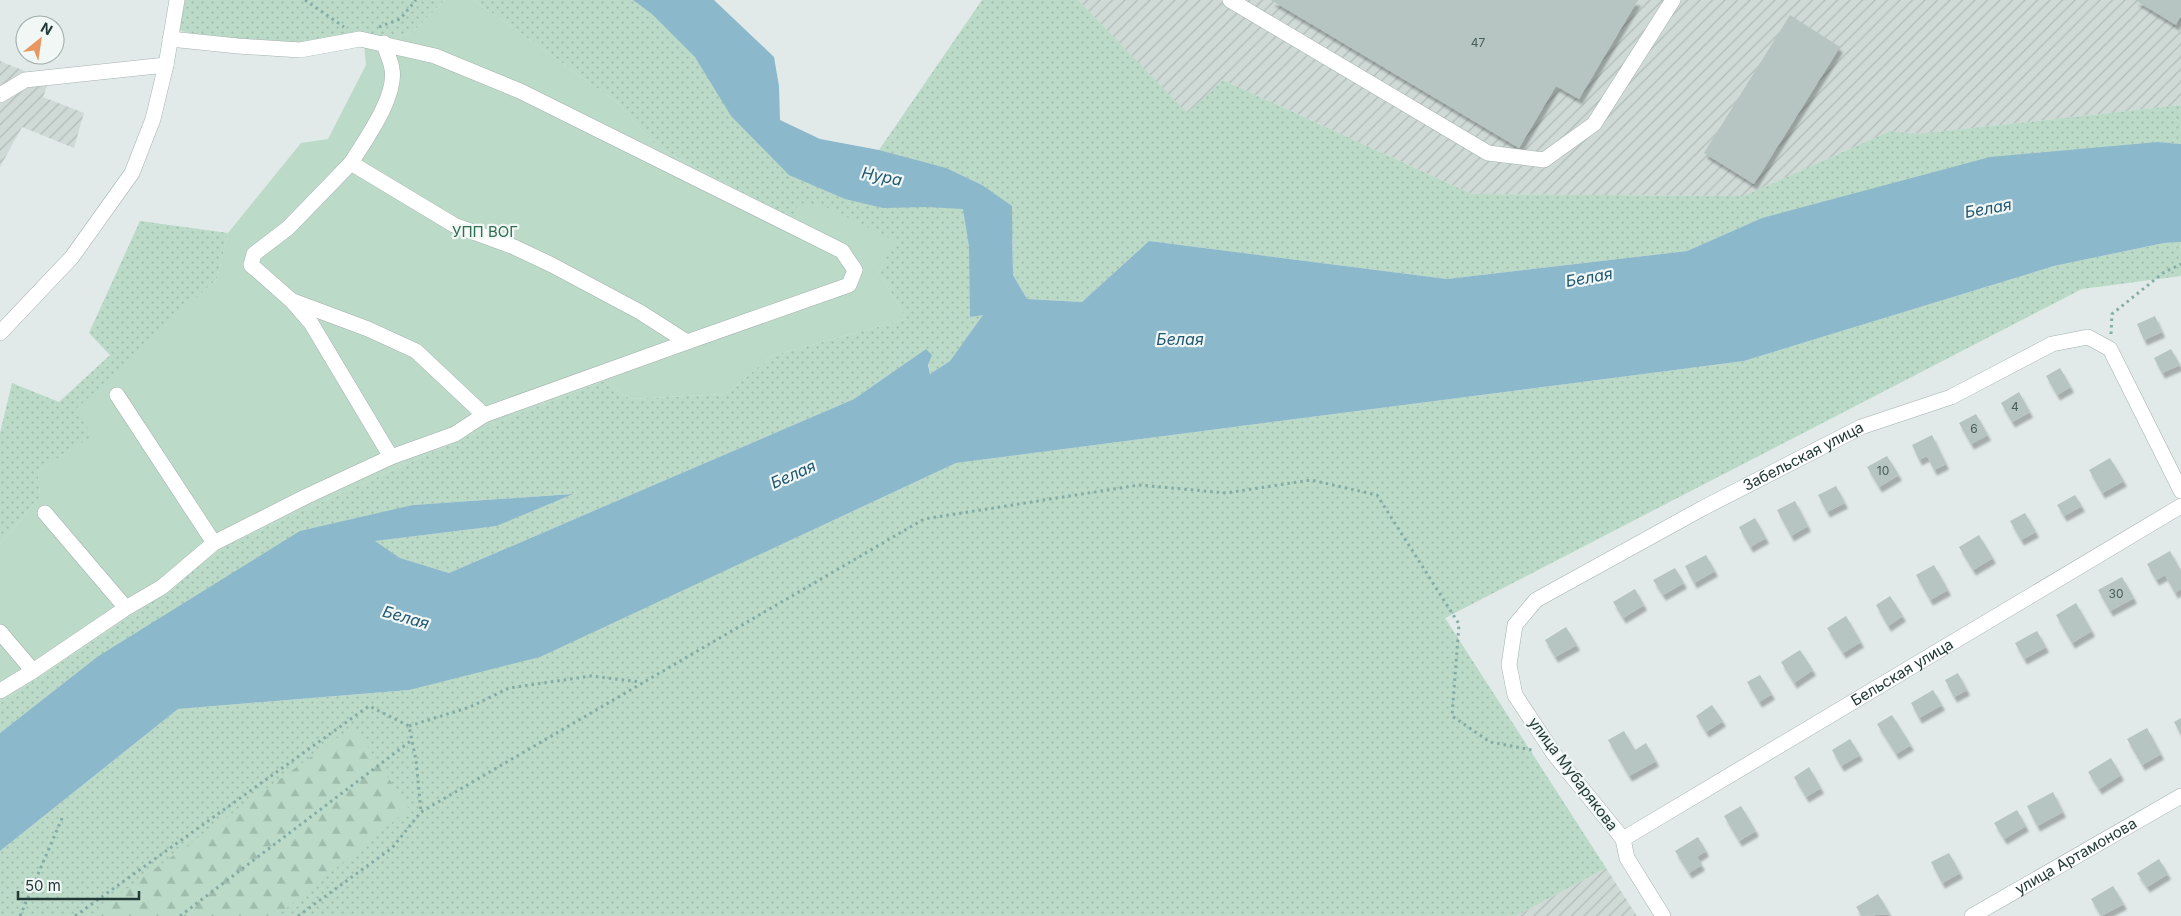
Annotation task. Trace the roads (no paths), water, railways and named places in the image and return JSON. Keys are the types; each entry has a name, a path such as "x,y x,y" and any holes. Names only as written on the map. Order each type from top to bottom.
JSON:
{"street":[{"path":"0,333 72,257 132,173 153,119 166,65 177,0"},
{"path":"1230,0 1488,153 1544,160 1594,124 1673,0"},
{"path":"0,690 33,671 126,608 162,588 214,543 307,496 391,457 454,434 484,415 849,285 855,270 842,251 520,91 435,56 384,43 360,40 300,50 170,39"},
{"path":"384,43 392,70 389,94 374,125 351,164 288,228 254,254 251,265 292,301 311,323 391,457"},
{"path":"0,95 25,80 166,65"},
{"path":"351,164 454,225 552,265 640,312 687,342"},
{"path":"292,301 368,329 416,351 484,415"},
{"name":"Забельская улица","path":"1515,625 1536,600 1703,508 1861,427 1951,397 2052,344 2088,337 2110,349 2181,491"},
{"path":"117,395 214,543"},
{"name":"Бельская улица","path":"1623,839 2181,506"},
{"path":"45,513 126,608"},
{"name":"улица Мубарякова","path":"1515,625 1509,665 1515,696 1554,754 1623,839 1627,858 1663,916"},
{"path":"0,632 33,671"},
{"name":"улица Артамонова","path":"1972,916 2181,796"}],"water":[{"name":"Белая","path":"633,0 714,0 774,57 779,86 780,120 820,139 879,150 946,168 982,185 1012,206 1013,275 1027,299 1082,302 1149,241 1447,279 1687,251 1762,218 1990,157 2158,142 2181,144 2181,242 2164,243 2054,266 1744,361 956,463 540,657 409,690 178,709 0,851 0,733 97,657 300,531 413,505 573,494 497,526 375,541 400,558 449,573 854,399 926,349 932,355 928,365 930,374 950,361 983,315 970,317 969,246 963,209 927,207 883,208 845,199 789,175 731,116 695,57 652,14"}],"water label":[{"name":"Нура","path":"882,176"}],"park label":[{"name":"УПП ВОГ","path":"485,232"}]}
